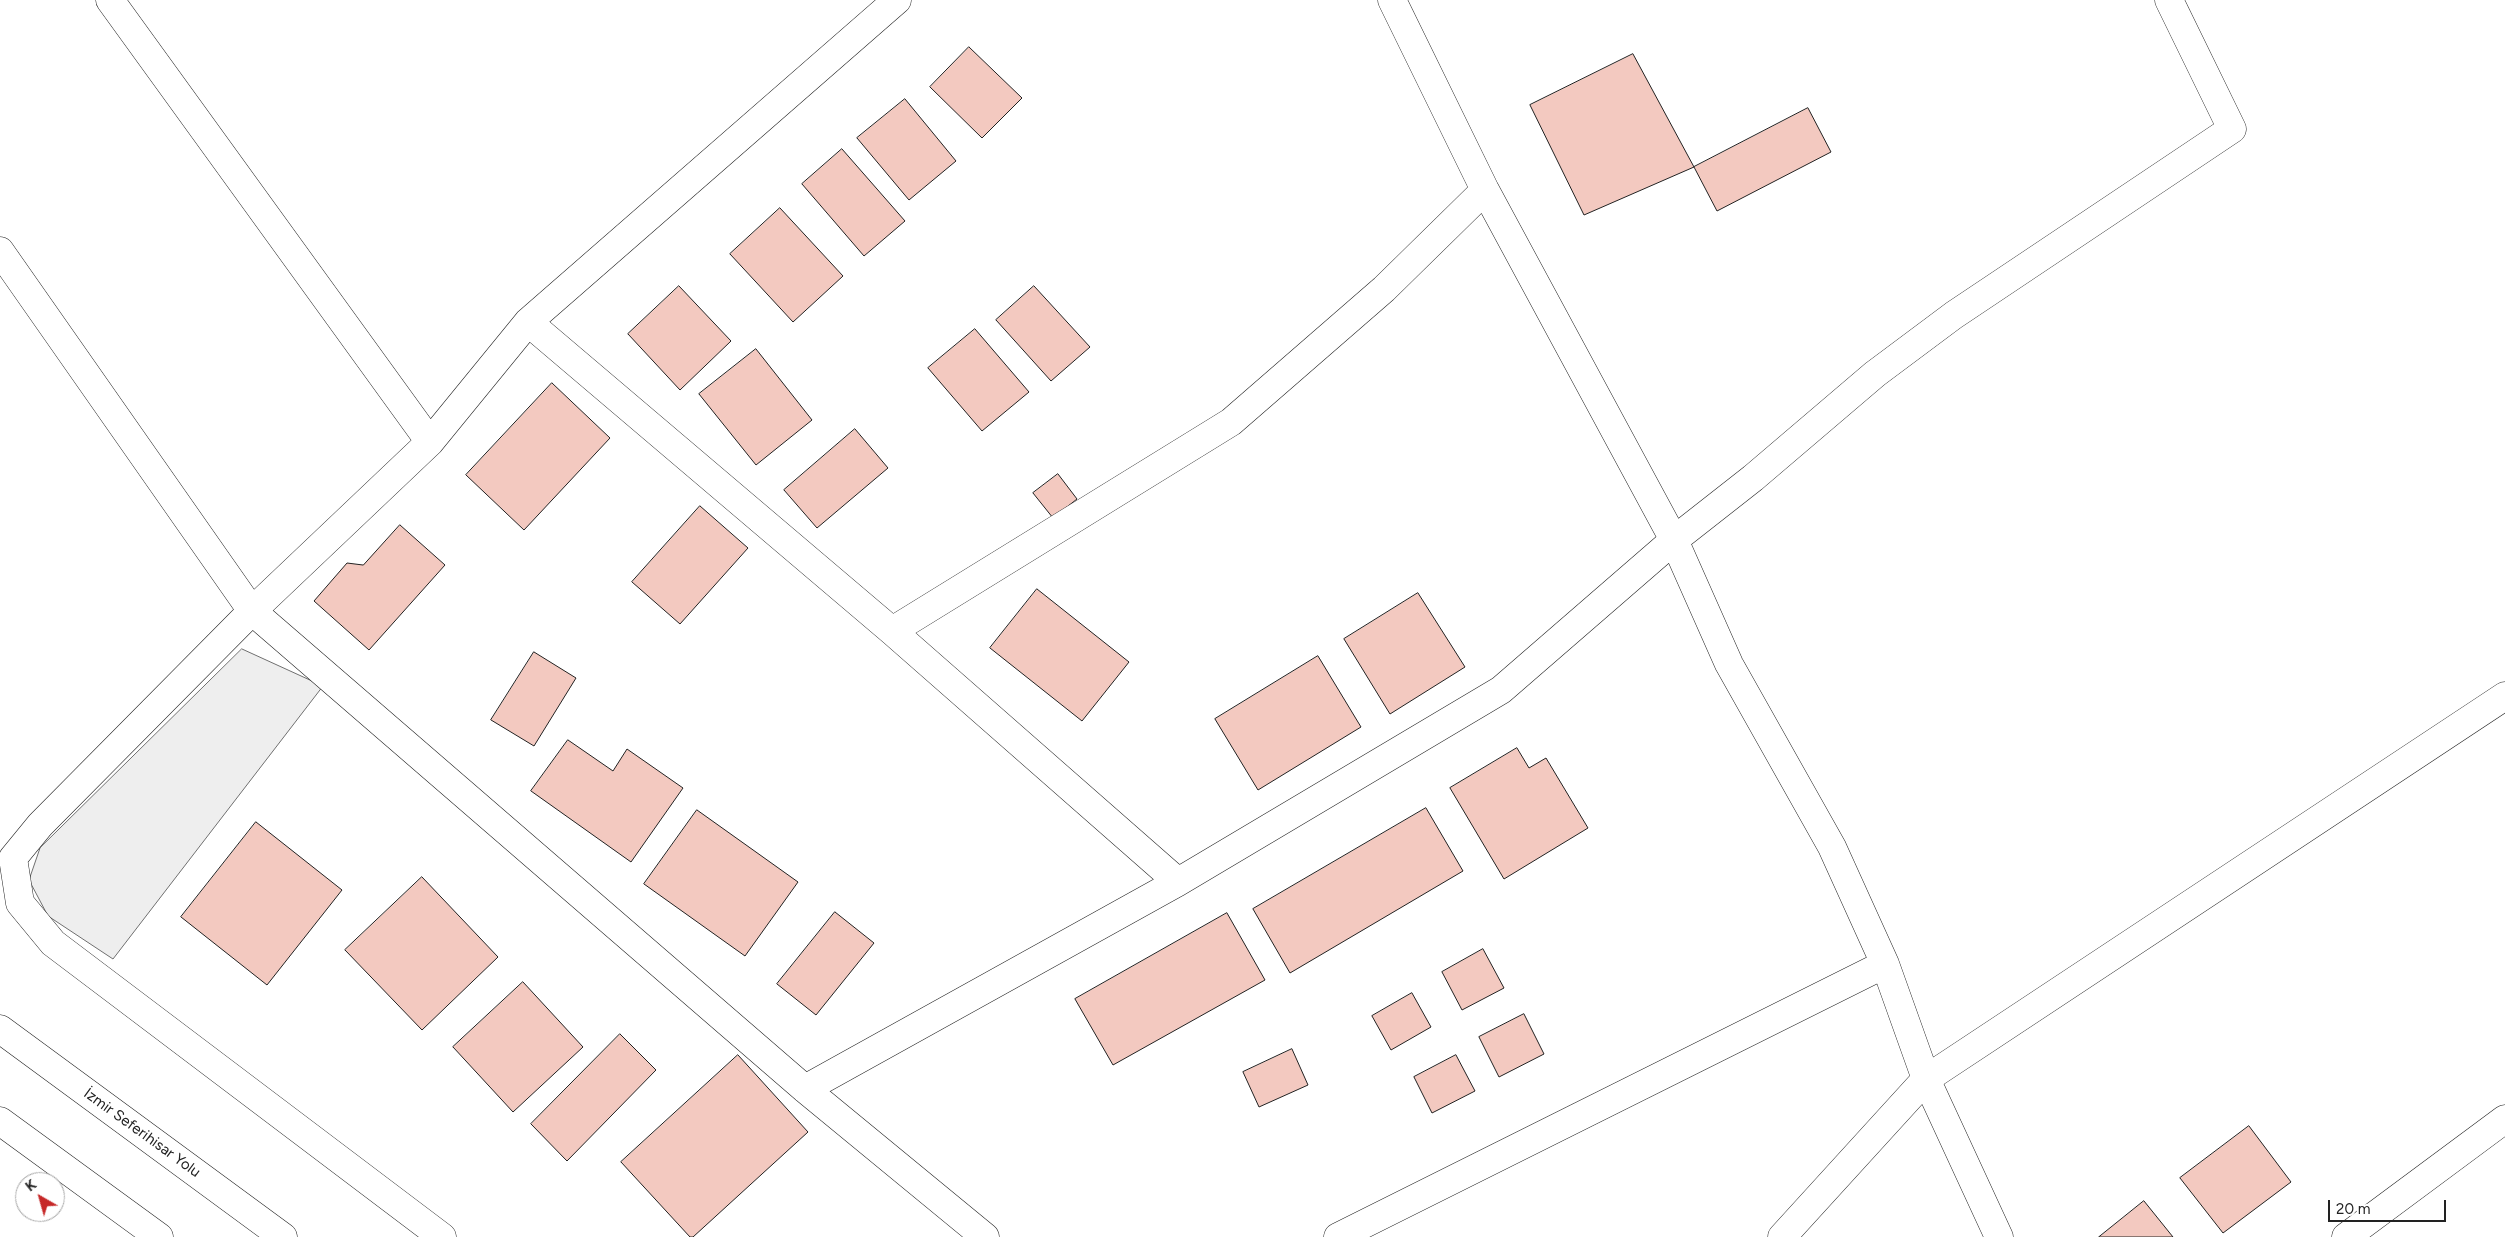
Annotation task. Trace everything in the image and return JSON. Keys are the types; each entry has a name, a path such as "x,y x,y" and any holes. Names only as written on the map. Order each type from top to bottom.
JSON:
{"street":[{"path":"110,0 430,442"},
{"path":"442,1237 53,943 20,903 13,858 40,825 252,611 430,442 528,322 897,0"},
{"path":"1392,0 1485,190 1674,540 1729,664 1832,847 1885,964 1926,1079 1999,1237"},
{"path":"805,1089 1178,882 1501,690 1674,540 1754,478 1875,374 1954,315 2232,129 2169,0"},
{"path":"892,631 1231,422 1384,289 1485,190"},
{"path":"0,251 252,611 805,1089 985,1237"},
{"path":"528,322 892,631 1178,882"},
{"path":"1782,1237 1926,1079 2505,696"},
{"path":"1338,1237 1885,964"},
{"name":"İzmir Seferihisar Yolu","path":"0,1029 283,1237"},
{"path":"2346,1237 2505,1119"},
{"path":"0,1121 159,1237"}],"shaded area":[{"path":"242,649 323,686 113,959 48,916 29,880 40,848"}],"building":[{"path":"969,47 1022,98 982,138 930,87"},
{"path":"1633,54 1694,167 1584,215 1530,105"},
{"path":"905,99 956,161 909,200 857,138"},
{"path":"1808,108 1831,152 1717,211 1694,167"},
{"path":"842,149 905,221 864,256 802,184"},
{"path":"780,208 843,276 793,322 730,254"},
{"path":"679,286 731,341 680,390 628,334"},
{"path":"1034,286 1090,347 1051,381 996,320"},
{"path":"975,329 1029,392 982,431 928,368"},
{"path":"756,349 812,420 756,465 699,394"},
{"path":"552,383 610,438 524,530 466,475"},
{"path":"855,429 888,468 817,528 784,490"},
{"path":"1058,474 1077,499 1053,518 1033,493"},
{"path":"700,506 748,548 680,624 632,582"},
{"path":"400,525 445,565 369,650 314,601 347,563 363,565"},
{"path":"1037,589 1129,662 1082,721 990,648"},
{"path":"1418,593 1465,667 1390,714 1344,639"},
{"path":"534,652 576,678 534,746 491,720"},
{"path":"1318,656 1361,727 1258,790 1215,719"},
{"path":"568,740 613,771 627,749 683,788 631,862 531,791"},
{"path":"1517,748 1529,768 1546,758 1588,828 1504,879 1450,788"},
{"path":"1426,808 1463,871 1290,973 1253,909"},
{"path":"697,810 798,882 745,956 644,884"},
{"path":"256,822 342,890 267,985 181,917"},
{"path":"422,877 498,957 422,1030 345,950"},
{"path":"835,912 874,943 816,1015 777,984"},
{"path":"1227,913 1265,980 1113,1065 1075,999"},
{"path":"1483,949 1504,988 1462,1010 1442,972"},
{"path":"523,982 583,1047 513,1112 453,1047"},
{"path":"1412,993 1431,1027 1391,1050 1372,1016"},
{"path":"1524,1014 1544,1054 1499,1077 1479,1037"},
{"path":"620,1034 656,1070 567,1161 531,1124"},
{"path":"1292,1049 1308,1085 1259,1107 1243,1072"},
{"path":"738,1055 808,1132 693,1237 690,1237 621,1162"},
{"path":"1456,1055 1475,1091 1432,1113 1414,1077"},
{"path":"2249,1126 2291,1182 2223,1233 2180,1178"},
{"path":"2144,1201 2173,1237 2099,1237"}]}
